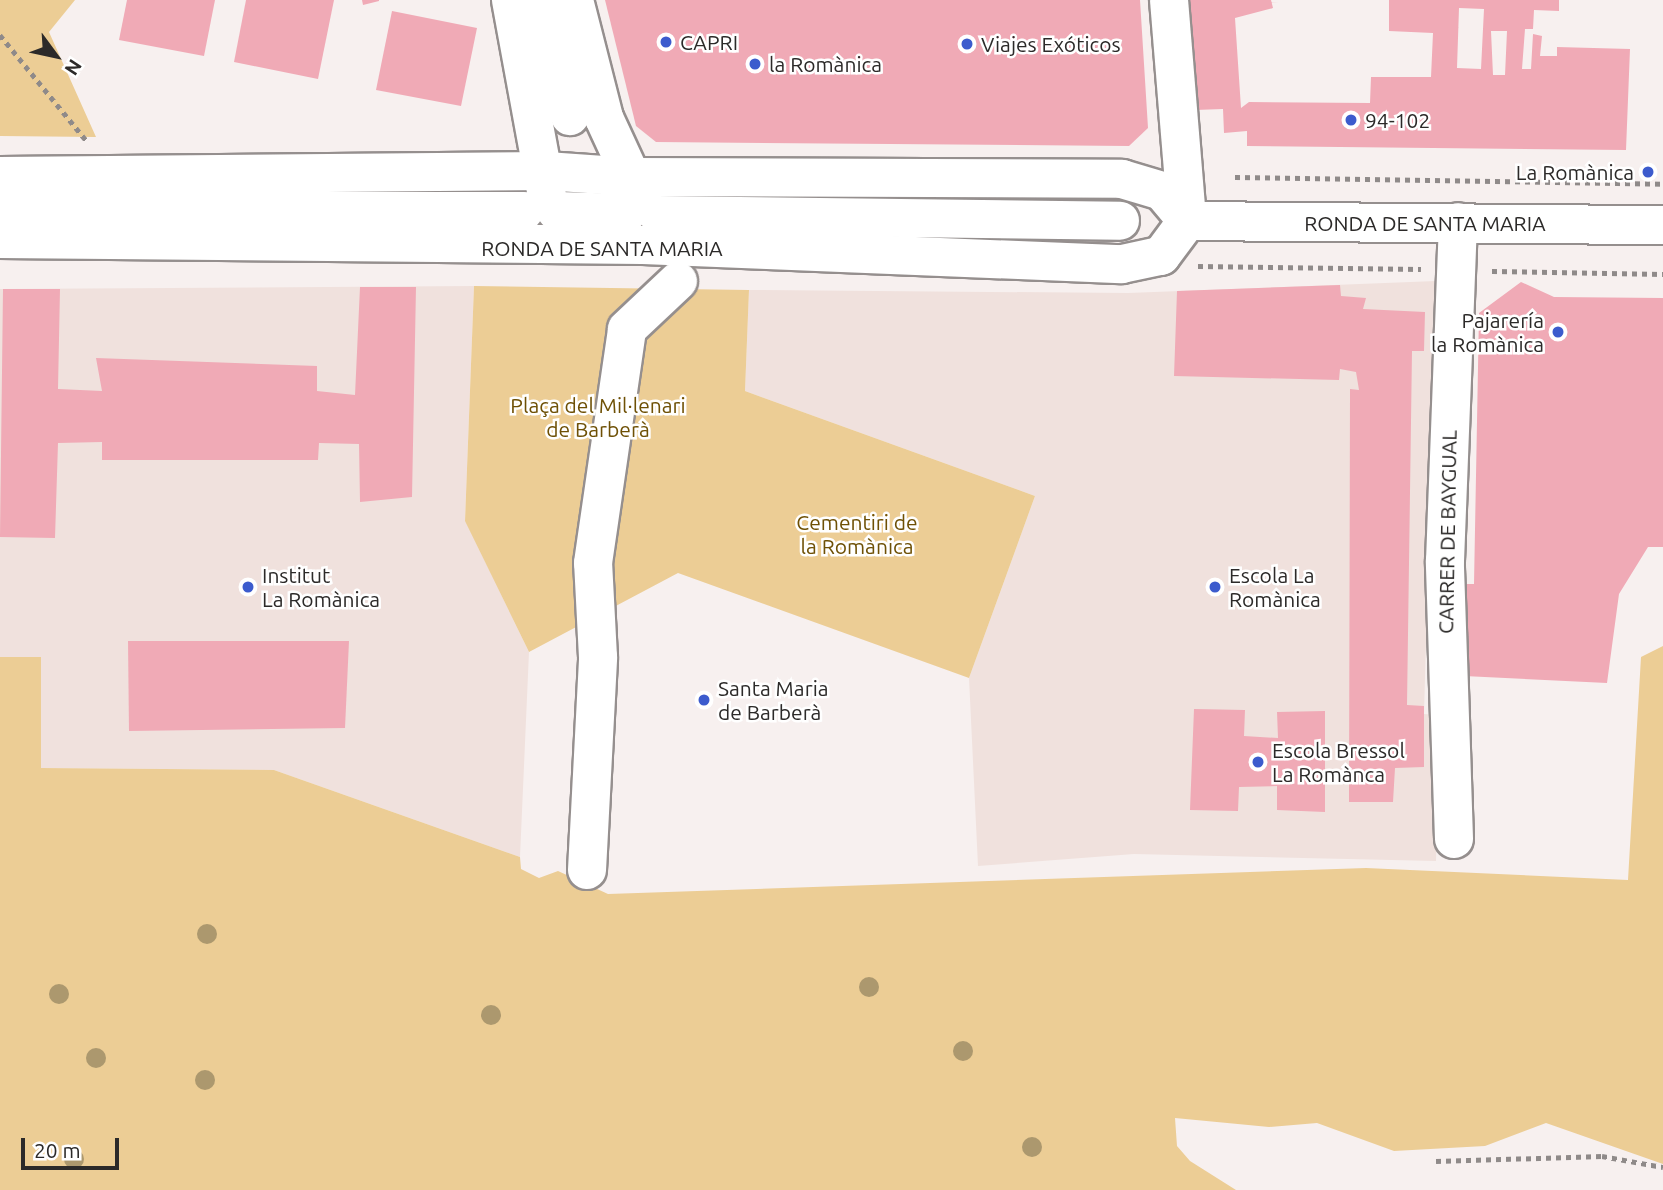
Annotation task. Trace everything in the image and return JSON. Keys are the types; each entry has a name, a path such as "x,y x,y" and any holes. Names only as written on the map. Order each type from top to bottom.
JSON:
{"street":[{"path":"510,0 546,171 543,223"},
{"path":"544,0 570,116"},
{"path":"573,0 604,118 640,212 1121,223"},
{"path":"1160,256 1187,221 1169,0"},
{"name":"RONDA DE SANTA MARIA","path":"0,176 546,171 640,212 1054,264 1122,264 1160,256"},
{"name":"RONDA DE SANTA MARIA","path":"0,239 543,223 640,212 1122,179 1162,191 1187,221 1663,225"},
{"name":"RONDA DE SANTA MARIA","path":"0,211 543,223"},
{"name":"CARRER DE BAYGUAL","path":"1454,839 1445,561 1458,222"},
{"path":"587,870 598,657 593,563 627,329 678,281"}],"path":[{"path":"0,34 115,175"},
{"path":"1235,177 1663,184"},
{"path":"1160,256 1194,266 1663,274"},
{"path":"1436,1161 1602,1156 1663,1167"}],"shaded area":[{"name":"Escola La Romànica","path":"1436,281 1424,714 1439,715 1436,861 1134,854 978,866 969,678 1035,496 745,391 749,290 1128,293"},
{"name":"Institut La Romànica","path":"474,286 465,520 529,652 520,857 274,770 41,768 40,658 0,657 0,289"}],"green space":[{"path":"0,0 75,0 49,32 96,137 0,136"},
{"path":"474,286 749,290 745,391 1035,496 969,678 678,573 529,652 465,521"},
{"path":"1663,646 1663,1164 1546,1123 1485,1146 1394,1151 1317,1123 1269,1127 1175,1118 1177,1146 1190,1161 1236,1190 0,1190 0,657 41,657 41,768 274,770 520,857 521,869 539,878 558,871 608,894 1366,868 1628,880 1641,657"}],"building":[{"path":"127,0 215,0 204,56 119,40"},
{"path":"246,0 334,0 318,79 234,62"},
{"path":"362,0 379,0 379,1 363,5"},
{"path":"605,0 1140,0 1148,128 1129,146 656,142 636,126"},
{"path":"1189,0 1271,0 1273,8 1235,18 1241,108 1249,102 1370,103 1371,77 1431,77 1433,33 1389,31 1389,0 1559,0 1559,11 1534,10 1533,29 1525,29 1522,69 1531,69 1533,34 1542,36 1540,56 1557,56 1557,47 1630,49 1626,150 1247,146 1247,131 1224,133 1223,109 1195,110","holes":["1459,8 1484,9 1481,69 1457,68","1491,31 1507,31 1505,75 1493,75"]},
{"path":"392,11 477,28 461,106 376,90"},
{"path":"1521,282 1554,297 1663,298 1663,547 1648,547 1619,594 1607,683 1464,676 1464,584 1474,584 1479,313"},
{"path":"1340,285 1341,296 1366,298 1363,309 1425,312 1424,351 1412,351 1407,705 1424,706 1424,767 1395,768 1393,802 1349,802 1350,389 1359,390 1356,372 1340,369 1339,380 1174,376 1177,291"},
{"path":"360,287 416,287 412,497 360,502 359,444 319,443 318,460 102,460 102,442 58,443 55,538 0,537 3,289 60,289 58,389 102,391 96,358 317,366 317,391 355,395"},
{"path":"128,641 349,641 345,728 129,731"},
{"name":"Escola Bressol La Romànca","path":"1194,709 1245,710 1244,736 1278,738 1277,712 1325,711 1325,812 1277,810 1277,786 1239,787 1238,811 1190,810"}],"place":[{"name":"CAPRI","path":"666,42"},
{"name":"Viajes Exóticos","path":"967,44"},
{"name":"la Romànica","path":"755,64"},
{"name":"94-102","path":"1351,120"},
{"name":"La Romànica","path":"1648,172"},
{"name":"Pajarería la Romànica","path":"1558,332"},
{"name":"Institut La Romànica","path":"248,587"},
{"name":"Escola La Romànica","path":"1215,587"},
{"name":"Santa Maria de Barberà","path":"704,700"},
{"name":"Escola Bressol La Romànca","path":"1258,762"}],"park label":[{"name":"Plaça del Mil·lenari de Barberà","path":"598,417"},
{"name":"Cementiri de la Romànica","path":"857,534"}]}
